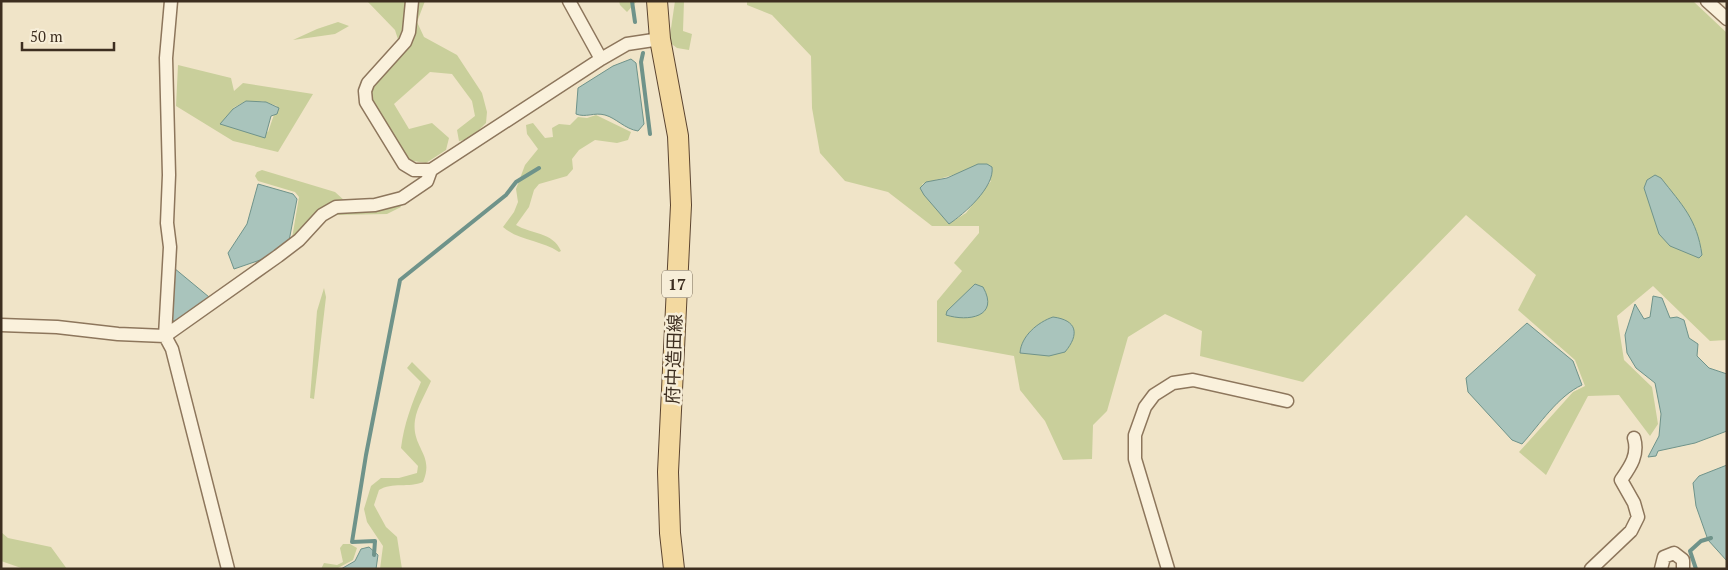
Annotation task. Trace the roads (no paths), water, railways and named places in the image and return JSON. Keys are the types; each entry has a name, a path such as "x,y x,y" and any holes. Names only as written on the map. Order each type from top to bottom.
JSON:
{"main road":[{"name":"府中造田線","path":"657,1 660,39 678,136 681,205 668,472 670,533 674,569"}],"street":[{"path":"171,1 166,58 169,175 167,222 170,247 165,336 172,349 228,569"},
{"path":"412,1 409,32 405,42 368,83 364,91 366,102 404,164 414,170 430,170 627,44 660,39"},
{"path":"569,1 601,59"},
{"path":"1707,1 1727,19"},
{"path":"1,325 57,327 118,334 165,336 299,240 322,215 336,207 375,206 402,198 426,181 430,170"},
{"path":"1168,569 1134,459 1135,434 1145,407 1154,396 1173,383 1193,380 1287,401"},
{"path":"1591,569 1631,531 1638,518 1634,503 1621,480 1634,461 1636,445 1634,438"},
{"path":"1662,569 1661,563 1664,557 1674,553 1682,560 1683,569"}],"water":[{"path":"631,59 636,63 644,124 638,131 605,115 576,114 578,88 613,66"},
{"path":"246,101 266,102 279,108 277,114 271,116 265,138 220,124 233,109"},
{"path":"978,164 987,164 992,167 989,183 970,207 949,224 920,188 926,182 947,178"},
{"path":"1655,175 1661,178 1688,213 1700,242 1702,255 1699,258 1670,246 1659,234 1644,188 1647,180"},
{"path":"258,184 293,194 297,199 289,241 266,258 234,269 228,253 247,224"},
{"path":"174,268 209,297 175,322 169,317"},
{"path":"975,284 983,287 987,297 985,311 979,315 963,318 946,315 947,311"},
{"path":"1653,296 1662,298 1670,318 1677,317 1684,320 1689,338 1698,344 1697,356 1709,368 1727,374 1727,431 1695,443 1658,451 1656,456 1648,457 1659,436 1661,414 1655,383 1636,368 1627,353 1625,335 1635,304 1644,319 1650,317"},
{"path":"1053,317 1067,321 1074,329 1073,339 1065,352 1049,356 1020,353 1023,341 1027,335 1036,326"},
{"path":"1527,323 1573,361 1582,385 1557,403 1522,444 1512,440 1468,392 1466,378"},
{"path":"1727,465 1727,561 1708,540 1696,506 1693,483 1699,476"},
{"path":"369,547 378,555 376,569 341,569 355,561 361,549"}],"waterway":[{"path":"632,1 635,22"},
{"path":"643,53 641,62 650,134"},
{"path":"374,555 375,541 352,542 366,455 400,280 506,195 516,182 539,168"},
{"path":"1696,569 1690,551 1701,541 1711,538"}]}
